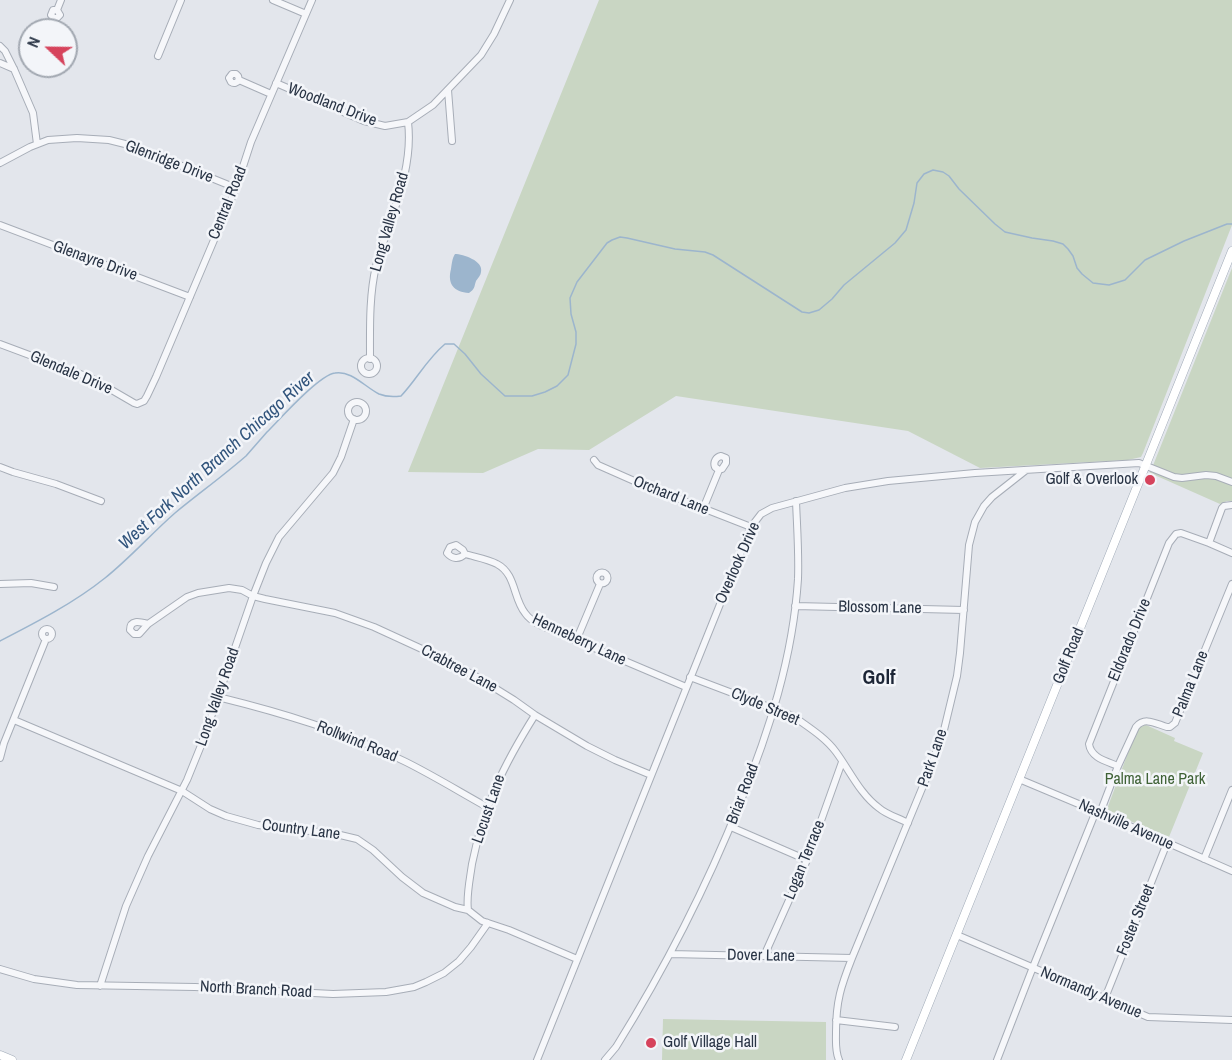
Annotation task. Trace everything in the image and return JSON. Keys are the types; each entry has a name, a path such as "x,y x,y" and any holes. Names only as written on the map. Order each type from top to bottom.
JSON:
{"main road":[{"name":"Golf Road","path":"906,1060 1232,251"},
{"path":"0,1055 12,1060"}],"street":[{"path":"57,9 61,0"},
{"path":"158,56 181,0"},
{"path":"273,0 306,14"},
{"name":"Central Road","path":"140,403 147,396 190,297 236,188 251,142 312,0"},
{"path":"408,122 428,108 470,68 488,46 510,0"},
{"path":"0,46 14,69 33,113 38,144"},
{"path":"0,63 14,69"},
{"path":"239,80 272,94"},
{"name":"Woodland Drive","path":"276,83 364,121 385,126 408,122"},
{"path":"448,90 452,141"},
{"name":"Long Valley Road","path":"370,359 375,275 405,175 410,133 408,122"},
{"name":"Glenridge Drive","path":"0,164 48,140 109,140 135,147 236,188"},
{"name":"Glenayre Drive","path":"0,225 190,297"},
{"name":"Glendale Drive","path":"0,344 84,375 134,403 140,403"},
{"name":"Long Valley Road","path":"100,986 117,929 133,888 182,791 202,743 266,562 279,537 333,472 341,457 354,419"},
{"name":"Orchard Lane","path":"594,460 598,465 751,527"},
{"name":"Overlook Drive","path":"537,1060 751,527 760,514 796,501 865,484 975,473 1139,463 1182,478 1206,475 1232,482"},
{"path":"0,467 57,484 100,501"},
{"path":"703,509 719,470"},
{"name":"Park Lane","path":"839,1060 836,1053 836,1020 840,989 930,769 948,713 960,653 969,546 975,522 992,497 1025,471"},
{"name":"Briar Road","path":"605,1060 616,1047 670,954 731,827 760,753 787,656 795,606 799,548 796,501"},
{"path":"1232,505 1222,508 1209,543 1232,554"},
{"name":"Eldorado Drive","path":"1118,766 1094,755 1089,744 1169,543 1176,534 1181,533 1209,543"},
{"name":"Henneberry Lane","path":"465,554 490,561 503,568 513,584 527,617 540,625 686,687"},
{"path":"0,584 31,583 54,587"},
{"path":"576,641 600,584"},
{"name":"Palma Lane","path":"997,1060 1033,967 1132,732 1139,723 1150,721 1170,727 1175,723 1232,584"},
{"name":"Crabtree Lane","path":"148,624 187,597 214,590 237,589 253,596 335,613 374,627 477,676 587,747 651,775"},
{"name":"Blossom Lane","path":"795,606 964,610"},
{"path":"0,758 46,639"},
{"name":"Clyde Street","path":"690,677 793,716 827,742 866,796 877,807 908,823"},
{"name":"Rollwind Road","path":"218,697 290,716 362,742 406,762 487,807"},
{"name":"Locust Lane","path":"468,910 470,875 476,843 487,807 509,757 535,715"},
{"name":"Country Lane","path":"14,720 182,791 210,809 241,821 357,838 423,893 468,910 488,923 577,959"},
{"name":"Logan Terrace","path":"764,956 807,860 842,762"},
{"name":"Nashville Avenue","path":"1019,779 1232,871"},
{"path":"1204,859 1232,790"},
{"path":"731,827 807,860"},
{"name":"Foster Street","path":"1105,998 1167,843"},
{"name":"North Branch Road","path":"0,969 34,979 77,985 195,987 333,994 365,993 402,989 426,982 444,973 459,961 488,923"},
{"name":"Normandy Avenue","path":"957,935 1148,1017 1232,1020"},
{"name":"Dover Lane","path":"670,954 852,958"},
{"path":"836,1020 895,1028"},
{"name":"Park Lane","path":"832,1060 836,1053"}],"green space":[{"path":"599,0 1232,0 1232,225 1141,457 1128,460 980,468 908,431 676,396 589,450 538,449 483,473 408,472"},
{"path":"1232,268 1232,501 1220,504 1150,473"},
{"name":"Palma Lane Park","path":"1146,725 1175,738 1174,741 1203,753 1169,837 1108,812 1107,809 1135,734 1140,727"},
{"path":"663,1019 826,1022 826,1060 662,1060"}],"water":[{"path":"455,254 476,261 481,268 474,288 469,293 459,291 451,283 450,274"}],"waterway":[{"name":"West Fork North Branch Chicago River","path":"0,641 67,604 105,578 175,513 246,456 300,398 328,376 335,373 347,374 379,394 390,397 401,396 445,344 454,344 505,396 532,396 557,386 568,375 576,344 570,298 577,282 607,243 620,237 713,255 802,312 809,313 819,310 844,285 895,243 906,230 917,183 924,174 933,170 949,176 959,189 1005,232 1063,244 1073,256 1077,268 1093,283 1109,285 1125,280 1145,260 1184,241 1232,224"}],"place":[{"name":"Golf & Overlook","path":"1150,480"},
{"name":"Golf Village Hall","path":"651,1043"}],"district":[{"name":"Golf","path":"879,679"}]}
